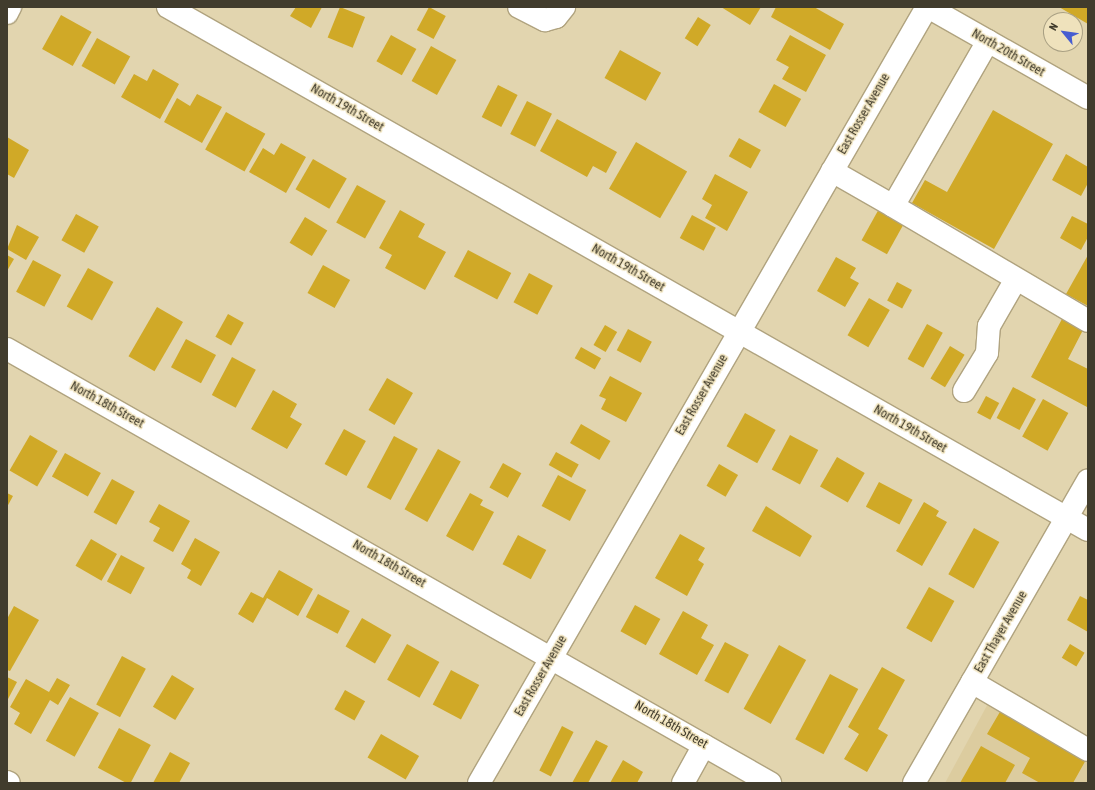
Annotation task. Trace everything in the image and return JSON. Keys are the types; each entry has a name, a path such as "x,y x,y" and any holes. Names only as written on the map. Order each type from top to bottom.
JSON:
{"street":[{"path":"7,13 10,7"},
{"name":"North 19th Street","path":"168,7 1088,530"},
{"path":"519,7 545,20 556,17 564,7"},
{"name":"East Rosser Avenue","path":"479,783 927,7"},
{"name":"North 20th Street","path":"927,7 1088,98"},
{"path":"893,206 988,41"},
{"path":"832,171 1088,321"},
{"path":"964,391 987,353 989,326 1016,279"},
{"name":"North 18th Street","path":"7,349 552,657 770,783"},
{"name":"East Thayer Avenue","path":"914,783 1088,481"},
{"path":"972,682 1088,750"},
{"path":"683,783 704,745"}],"shaded area":[{"path":"997,687 1088,737 1088,783 945,783"}],"building":[{"path":"296,7 322,7 311,28 290,16"},
{"path":"340,7 365,17 353,48 328,38"},
{"path":"429,7 446,16 434,39 417,30"},
{"path":"721,7 761,7 750,25"},
{"path":"776,7 814,7 844,24 830,50 771,17"},
{"path":"1059,7 1088,7 1088,24 1083,21 1083,12 1068,12"},
{"path":"61,15 92,32 73,66 42,49"},
{"path":"698,17 711,25 697,46 685,38"},
{"path":"391,35 416,49 402,75 376,61"},
{"path":"790,35 826,55 806,92 782,79 789,67 776,60"},
{"path":"97,38 130,56 115,84 81,66"},
{"path":"431,46 456,60 437,95 412,81"},
{"path":"620,50 661,73 646,101 604,78"},
{"path":"153,69 179,84 160,119 121,97 134,74 147,81"},
{"path":"774,84 801,99 786,127 758,112"},
{"path":"498,85 518,95 501,127 482,117"},
{"path":"197,94 222,107 202,143 164,122 177,98 190,106"},
{"path":"527,101 552,114 535,147 510,134"},
{"path":"993,110 1053,144 994,249 912,203 925,180 947,192"},
{"path":"226,112 265,134 245,171 205,150"},
{"path":"557,119 617,152 606,173 593,166 587,177 540,151"},
{"path":"7,137 29,150 14,178 7,174"},
{"path":"739,138 761,150 751,168 729,156"},
{"path":"636,142 687,172 660,218 609,189"},
{"path":"281,143 306,157 286,193 249,172 263,148 274,155"},
{"path":"1066,154 1088,167 1088,183 1081,196 1052,180"},
{"path":"313,159 347,178 329,209 296,189"},
{"path":"715,174 748,192 727,231 705,218 712,205 702,199"},
{"path":"357,185 386,201 365,239 336,223"},
{"path":"880,207 905,221 887,254 862,240"},
{"path":"400,210 425,224 418,237 446,252 425,290 385,268 392,255 379,248"},
{"path":"76,214 99,227 84,253 61,240"},
{"path":"692,215 716,228 704,251 680,238"},
{"path":"1072,216 1088,224 1088,237 1081,250 1060,238"},
{"path":"305,217 327,230 312,256 290,243"},
{"path":"17,225 39,237 26,260 7,249"},
{"path":"468,250 511,273 497,299 454,276"},
{"path":"7,255 14,259 7,271"},
{"path":"1088,255 1088,306 1066,294"},
{"path":"836,257 856,268 850,278 859,283 845,307 817,291"},
{"path":"33,260 61,275 44,307 16,292"},
{"path":"323,265 350,280 335,308 307,293"},
{"path":"88,268 113,282 92,321 67,306"},
{"path":"529,273 553,286 537,315 514,302"},
{"path":"897,282 912,290 902,309 887,301"},
{"path":"869,298 890,310 868,347 848,335"},
{"path":"157,307 183,322 154,371 128,356"},
{"path":"228,314 244,323 231,345 215,337"},
{"path":"1062,319 1083,330 1068,359 1088,369 1087,407 1031,377"},
{"path":"927,324 943,333 923,368 908,359"},
{"path":"605,325 617,332 606,352 594,345"},
{"path":"628,329 652,342 641,363 617,350"},
{"path":"186,339 216,355 201,383 171,367"},
{"path":"950,346 965,355 945,387 930,379"},
{"path":"581,347 601,358 595,370 575,358"},
{"path":"232,357 256,370 236,408 212,395"},
{"path":"610,376 642,393 626,422 601,409 606,399 599,396"},
{"path":"387,378 413,393 394,425 368,410"},
{"path":"1013,387 1036,399 1020,430 997,418"},
{"path":"273,390 297,404 290,417 302,424 287,449 251,429"},
{"path":"986,396 999,403 990,420 977,413"},
{"path":"1043,399 1068,413 1048,451 1022,437"},
{"path":"745,413 776,430 757,463 727,446"},
{"path":"581,424 610,441 599,460 570,443"},
{"path":"344,429 366,441 346,476 325,464"},
{"path":"30,435 58,451 37,487 10,471"},
{"path":"790,435 818,450 800,484 772,469"},
{"path":"394,436 418,449 391,500 367,487"},
{"path":"438,449 461,462 427,522 405,509"},
{"path":"556,452 579,465 571,478 549,465"},
{"path":"65,453 101,473 88,496 52,477"},
{"path":"837,457 865,473 848,502 820,486"},
{"path":"503,463 521,473 508,498 489,487"},
{"path":"719,464 738,475 726,497 706,486"},
{"path":"558,475 586,490 570,521 542,506"},
{"path":"112,479 135,492 116,525 94,512"},
{"path":"879,482 913,500 899,525 866,507"},
{"path":"7,493 13,496 7,507"},
{"path":"470,493 483,500 480,505 494,512 473,551 446,536"},
{"path":"924,502 939,511 936,516 947,522 922,566 896,551"},
{"path":"159,504 190,521 173,552 153,541 160,528 149,522"},
{"path":"766,506 812,536 800,557 752,531"},
{"path":"974,528 999,542 974,588 948,574"},
{"path":"680,534 705,548 698,560 704,564 687,596 655,578"},
{"path":"518,535 546,550 531,579 503,564"},
{"path":"195,538 220,552 201,586 187,578 191,570 181,564"},
{"path":"91,539 117,554 101,581 75,566"},
{"path":"121,555 145,568 131,594 107,581"},
{"path":"279,570 313,589 298,616 267,598 253,623 238,614 251,592 263,598"},
{"path":"929,587 954,601 932,642 906,628"},
{"path":"318,594 350,611 338,634 306,617"},
{"path":"1080,596 1088,600 1088,632 1067,620"},
{"path":"635,605 660,619 646,645 620,631"},
{"path":"14,606 39,620 10,671 7,670 7,619"},
{"path":"683,611 708,625 701,638 714,645 697,675 659,654"},
{"path":"362,618 391,635 375,664 346,647"},
{"path":"725,642 749,655 728,694 704,681"},
{"path":"407,644 439,662 419,698 387,680"},
{"path":"1070,644 1085,653 1076,666 1062,658"},
{"path":"779,645 806,660 771,724 744,709"},
{"path":"122,656 146,669 120,717 96,705"},
{"path":"882,667 905,680 878,729 888,735 867,772 844,759 859,734 848,727"},
{"path":"451,670 479,685 461,719 433,704"},
{"path":"830,674 858,689 824,754 795,739"},
{"path":"172,675 194,688 175,720 153,707"},
{"path":"7,677 17,682 7,701"},
{"path":"57,678 70,685 58,705 50,700 31,734 14,724 20,713 10,707 26,679 49,692"},
{"path":"345,690 365,701 354,720 334,709"},
{"path":"70,697 99,713 75,757 46,741"},
{"path":"1001,710 1087,758 1073,783 1040,783 1022,773 1030,758 987,734"},
{"path":"562,726 574,732 551,776 539,771"},
{"path":"119,728 151,745 131,783 127,783 98,768"},
{"path":"381,734 419,756 406,779 368,757"},
{"path":"596,740 608,746 588,783 572,783"},
{"path":"981,746 1015,765 1005,783 960,783"},
{"path":"170,752 190,763 179,783 153,783"},
{"path":"623,760 643,772 637,783 610,783"}]}
